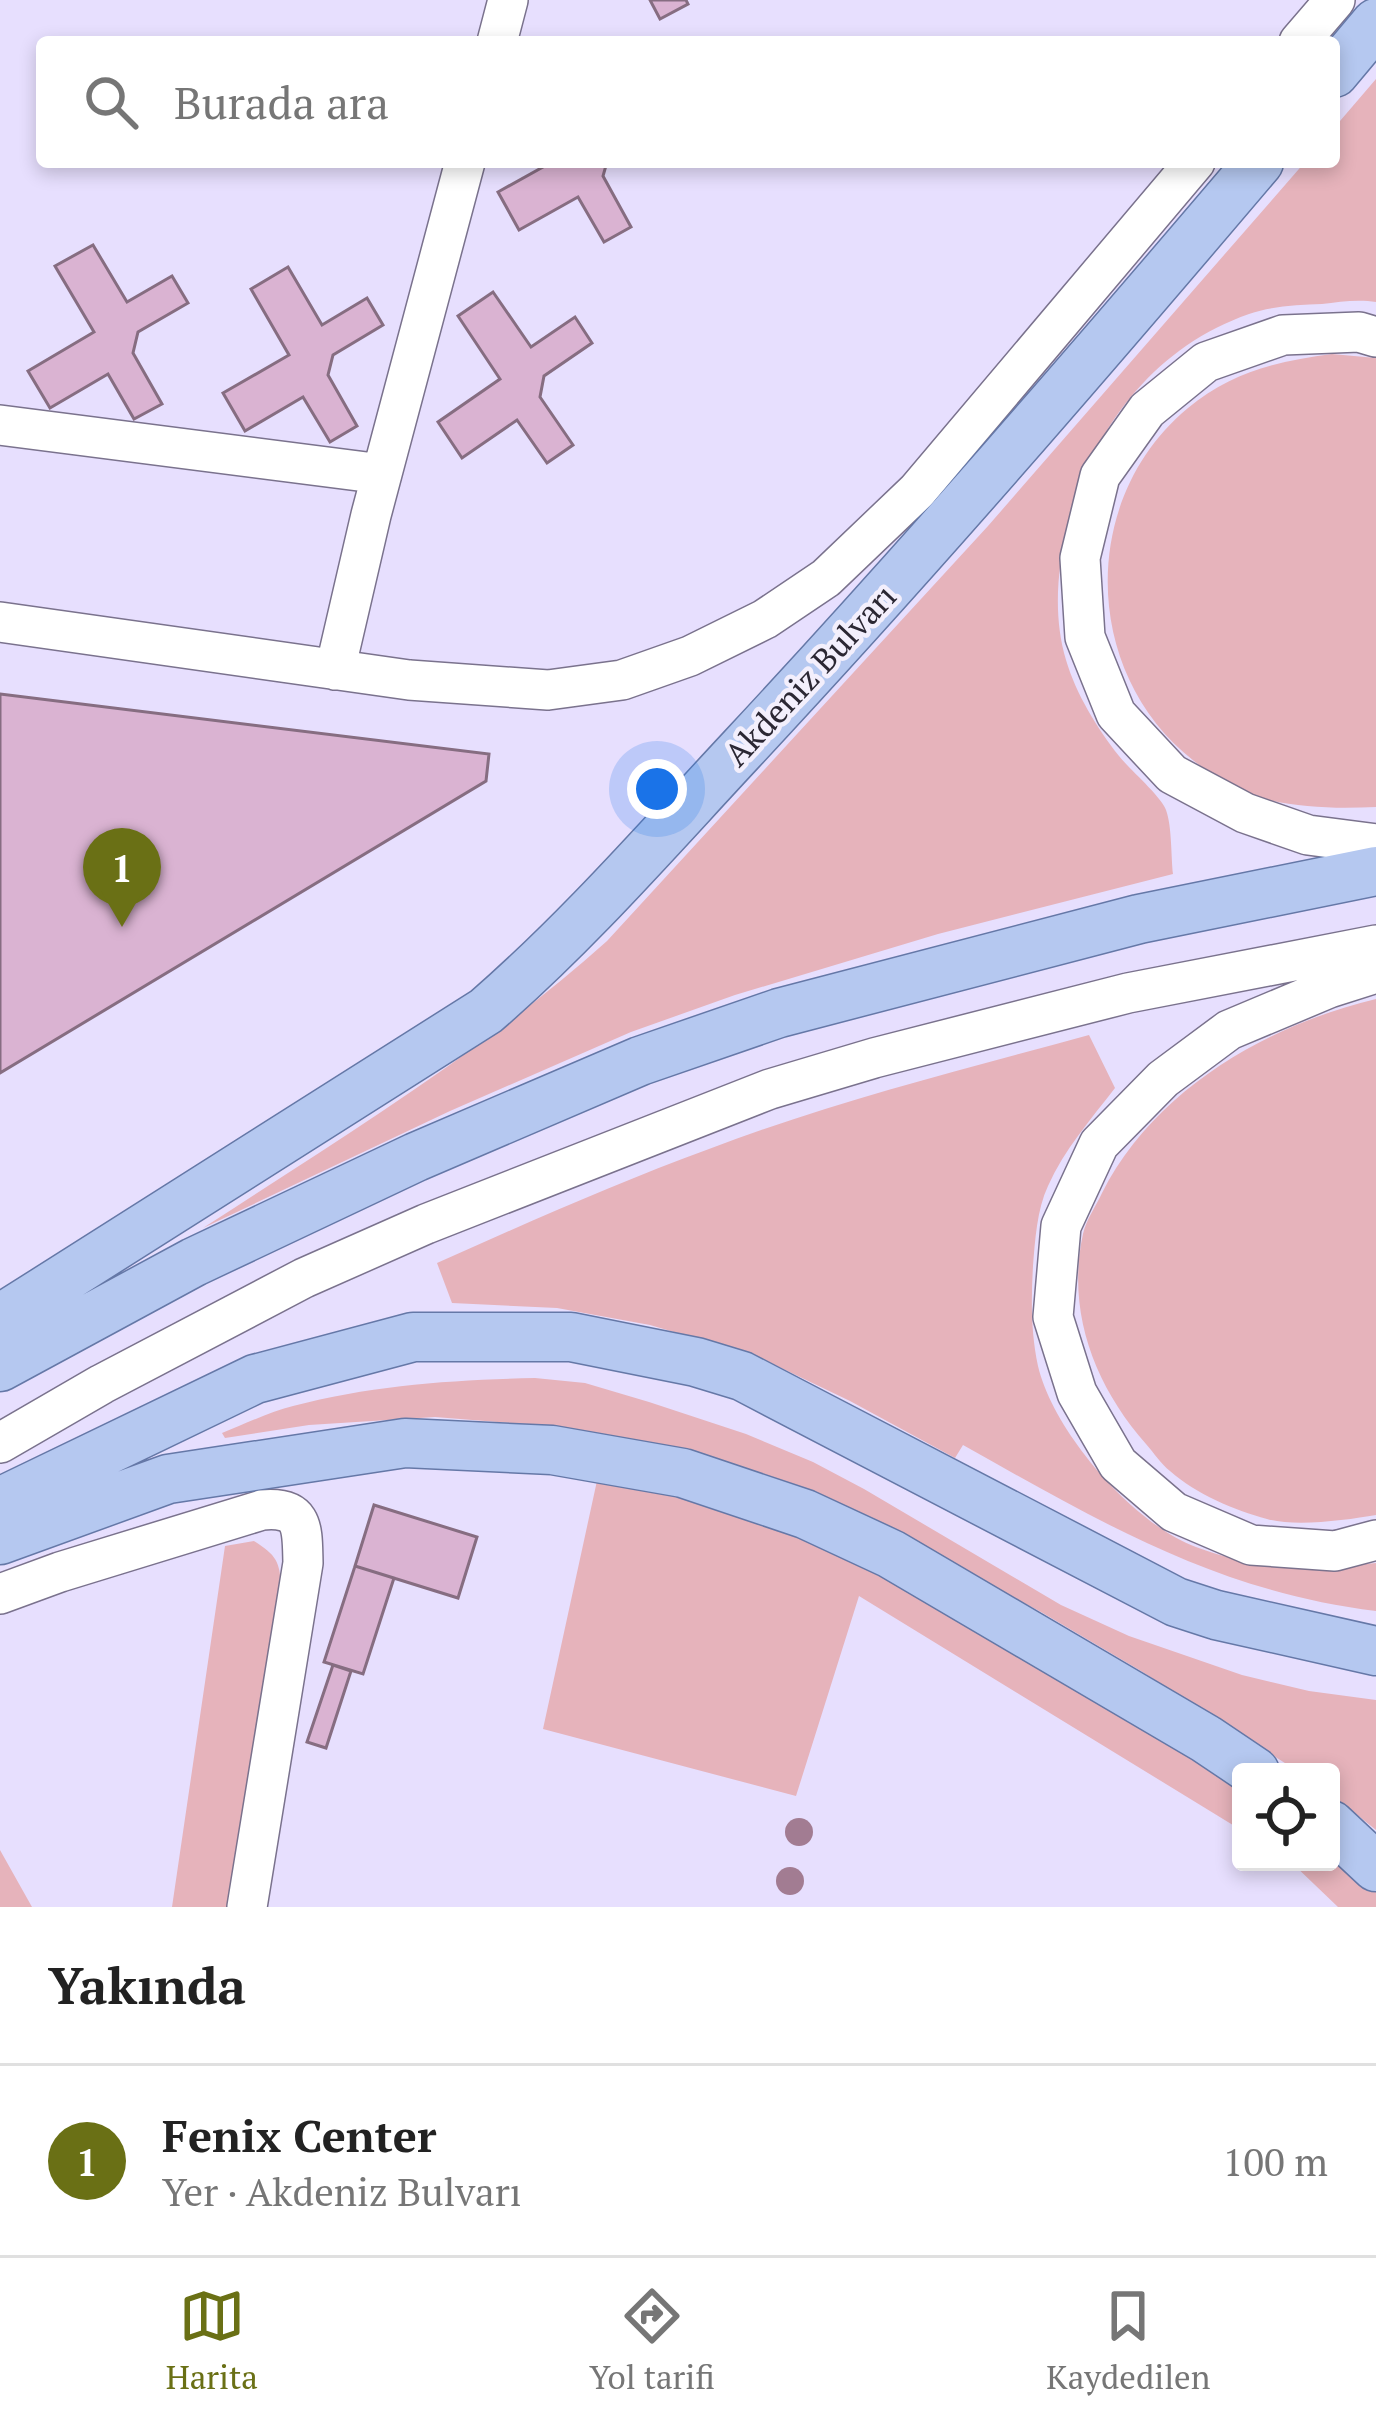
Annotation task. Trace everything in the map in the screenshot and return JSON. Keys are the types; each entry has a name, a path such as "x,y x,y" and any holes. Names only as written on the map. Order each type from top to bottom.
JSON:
{"main road":[{"path":"1340,66 1376,23"},
{"name":"Akdeniz Bulvarı","path":"0,1319 486,1011 546,959 836,648 1054,404 1254,168"},
{"path":"0,1367 214,1253 416,1157 640,1061 779,1013 1139,919 1376,871"},
{"path":"0,1502 255,1379 413,1336 571,1337 742,1376 1176,1603 1376,1652"},
{"path":"0,1540 168,1479 405,1443 552,1450 683,1474 805,1514 891,1554 1242,1763"},
{"path":"1340,1833 1376,1867"}],"street":[{"path":"499,36 508,0"},
{"path":"1304,36 1335,0"},
{"path":"335,670 463,168"},
{"path":"0,622 409,680 548,690 622,680 690,656 765,619 826,578 917,491 1191,168"},
{"path":"1376,337 1360,332 1282,335 1206,362 1147,410 1100,476 1080,557 1084,637 1116,714 1172,774 1245,813 1308,835 1376,844"},
{"path":"0,425 382,474"},
{"path":"0,1443 304,1278 444,1217 770,1089 1128,993 1376,945"},
{"path":"1376,973 1229,1030 1163,1079 1099,1144 1061,1226 1053,1317 1077,1393 1118,1464 1174,1512 1251,1545 1335,1550 1376,1540"},
{"path":"0,1594 262,1510 280,1508 294,1515 302,1529 303,1563 247,1907"}],"shaded area":[{"path":"1376,79 1376,302 1258,311 1184,348 1156,370 1110,425 1078,490 1068,525 1058,593 1066,660 1103,734 1166,810 1173,874 938,934 735,995 631,1032 203,1228 462,1056 607,941 988,526 1300,168 1340,168 1340,121"},
{"path":"1332,354 1376,358 1376,807 1271,801 1232,786 1194,761 1157,725 1130,682 1114,635 1108,586 1112,537 1127,489 1152,446 1188,408 1221,385 1256,370"},
{"path":"1376,999 1376,1515 1307,1523 1267,1519 1216,1500 1180,1479 1112,1398 1082,1319 1078,1292 1083,1234 1124,1156 1183,1093 1255,1045"},
{"path":"1089,1035 1115,1088 1048,1186 1033,1266 1038,1366 1060,1418 1122,1497 1172,1535 1219,1555 1264,1564 1376,1563 1376,1611 1318,1602 1211,1570 1111,1526 963,1445 955,1458 756,1356 650,1325 557,1308 452,1303 437,1263 606,1189 802,1116"},
{"path":"535,1378 585,1383 746,1434 813,1462 1061,1605 1129,1636 1242,1675 1376,1700 1376,1830 1340,1801 1340,1763 1285,1763 1041,1612 853,1513 586,1433 511,1423 435,1417 309,1425 225,1438 222,1433 284,1409 353,1393"},
{"path":"600,1467 796,1520 1232,1774 1232,1824 859,1596 796,1796 543,1729"},
{"path":"254,1541 275,1559 281,1587 228,1907 172,1907 225,1546"},
{"path":"1340,1847 1376,1883 1376,1907 1338,1907 1300,1871 1340,1871"},
{"path":"0,1850 32,1907 0,1907"}],"building":[{"path":"650,0 686,0 688,4 660,19"},
{"path":"541,168 605,168 603,176 631,227 604,242 578,197 519,230 498,192"},
{"path":"93,245 127,302 172,276 188,303 138,332 133,353 162,404 134,419 108,374 50,408 28,371 94,332 55,266"},
{"path":"288,267 322,325 367,298 383,325 333,355 328,375 357,426 330,442 303,397 245,431 223,393 289,355 251,289"},
{"path":"493,292 531,347 575,317 592,343 544,376 540,397 573,445 547,463 517,420 462,458 438,422 500,379 458,316"},
{"path":"0,694 489,754 486,781 0,1073"},
{"path":"374,1505 477,1537 458,1598 355,1566"},
{"path":"355,1566 394,1578 363,1674 324,1662"},
{"path":"333,1665 351,1671 326,1748 307,1742"}],"place":[{"name":"Fenix Center","path":"122,927"}]}
